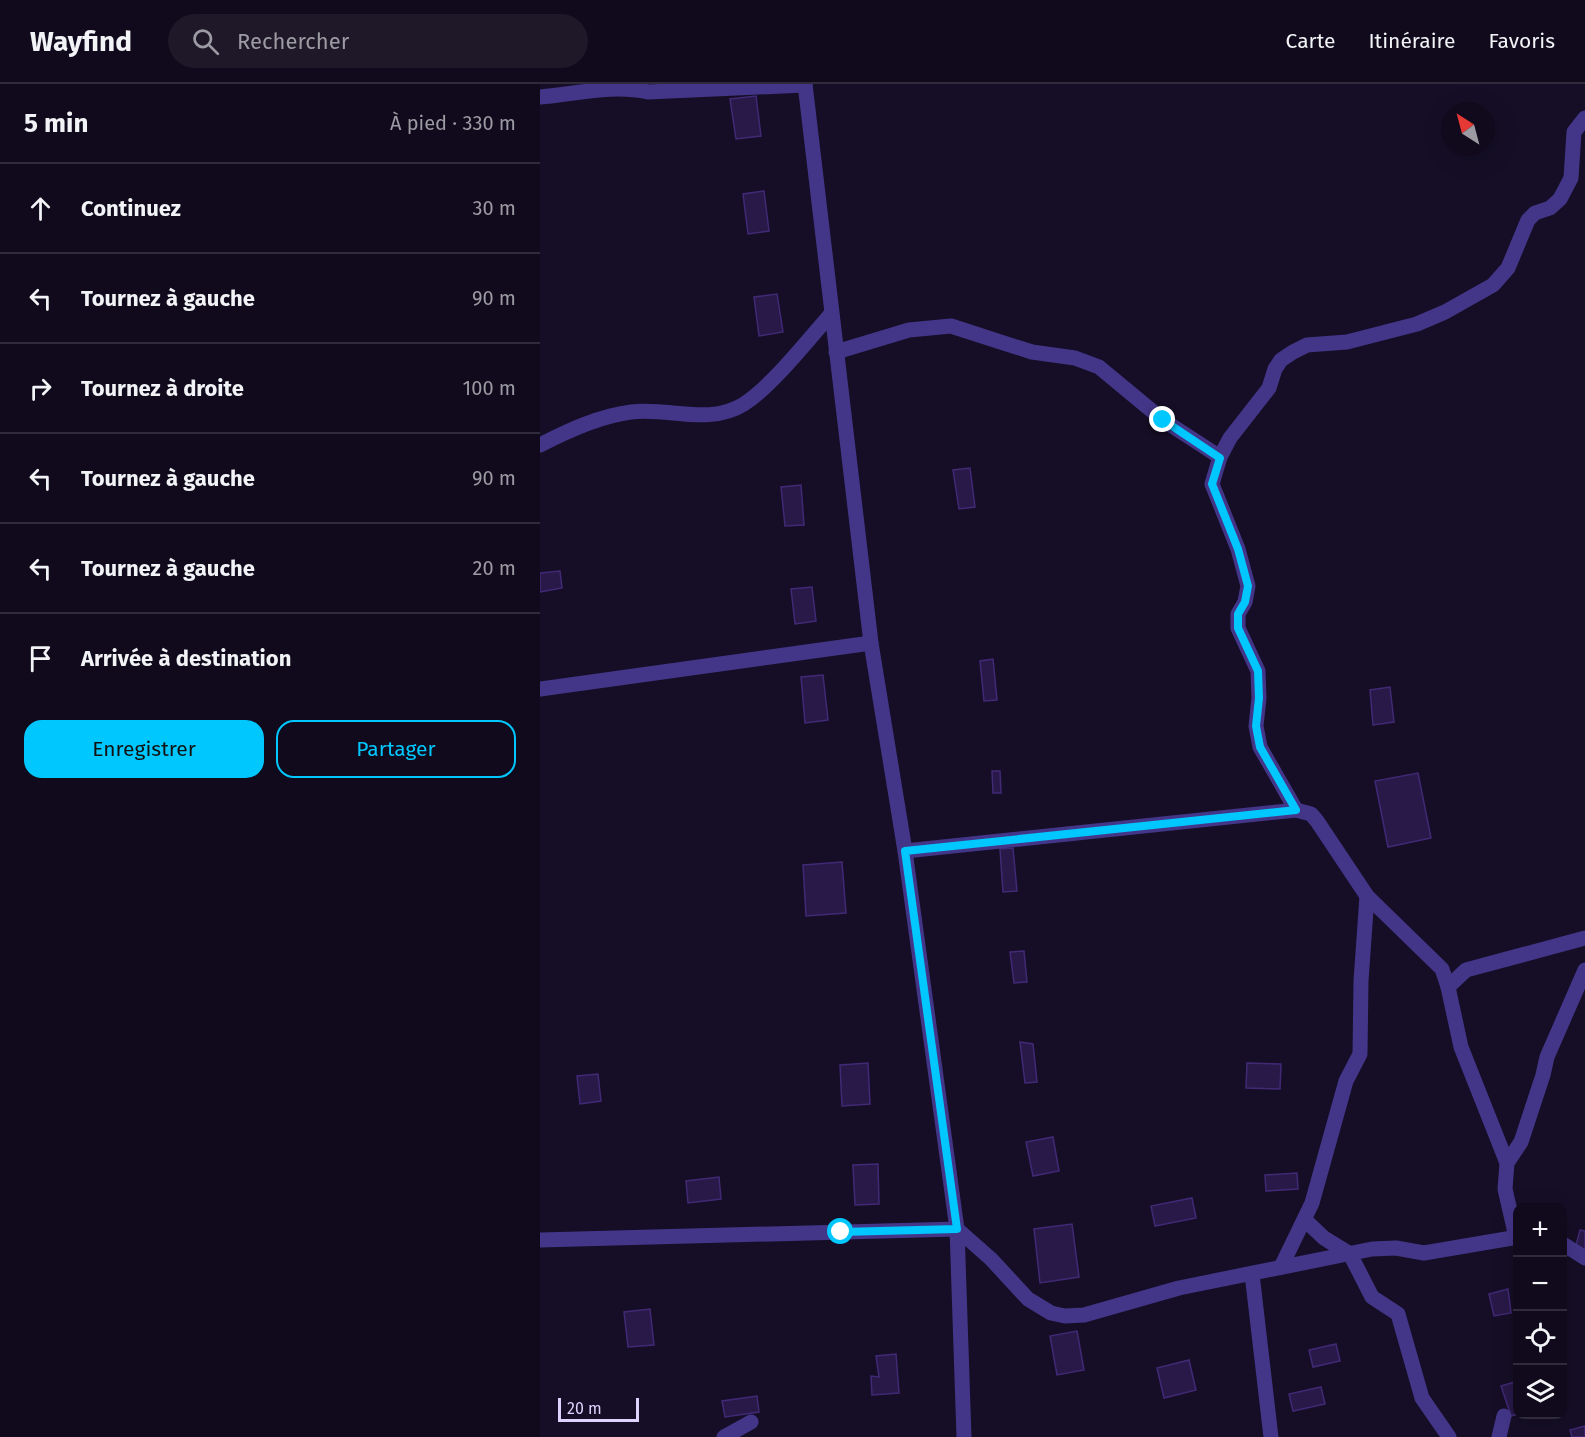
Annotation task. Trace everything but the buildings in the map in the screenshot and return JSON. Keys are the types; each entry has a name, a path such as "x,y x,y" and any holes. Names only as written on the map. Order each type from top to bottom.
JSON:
{"street":[{"path":"540,98 611,86 630,86 648,92 805,85 871,643 905,851 957,1229 964,1437"},
{"path":"1296,810 1260,747 1256,726 1259,698 1258,671 1238,628 1238,614 1245,602 1248,586 1238,549 1212,484 1220,458 1230,438 1269,388 1275,369 1281,360 1293,352 1307,345 1347,342 1417,324 1445,312 1493,285 1508,268 1528,220 1560,198 1571,178 1574,132 1585,118"},
{"path":"540,446 591,422 631,411 700,415 720,413 744,404 788,362 831,314"},
{"path":"836,352 909,330 951,326 1032,352 1075,358 1099,367 1163,420 1220,458"},
{"path":"540,689 871,643"},
{"path":"905,851 1296,810 1311,814 1368,896 1442,969 1461,1047 1507,1163 1505,1189 1513,1221"},
{"path":"1281,1267 1312,1203 1346,1081 1360,1054 1361,981 1368,896"},
{"path":"1442,969 1466,970 1585,938"},
{"path":"1448,987 1466,970"},
{"path":"1507,1163 1521,1142 1543,1075 1546,1057 1585,970"},
{"path":"1305,1220 1324,1238 1350,1254 1372,1297 1398,1314 1422,1398 1449,1437"},
{"path":"540,1240 957,1229 991,1259 1028,1299 1051,1313 1065,1316 1084,1315 1179,1288 1372,1249 1395,1248 1424,1253 1513,1238"},
{"path":"1567,1247 1585,1258"},
{"path":"1252,1274 1271,1437"},
{"path":"1499,1437 1504,1416"},
{"path":"724,1437 750,1422"}],"route":[{"path":"841,1232 957,1229 905,851 1296,810 1260,747 1256,726 1259,698 1258,671 1238,628 1238,614 1245,602 1248,586 1238,549 1212,484 1220,458 1163,420"}]}
